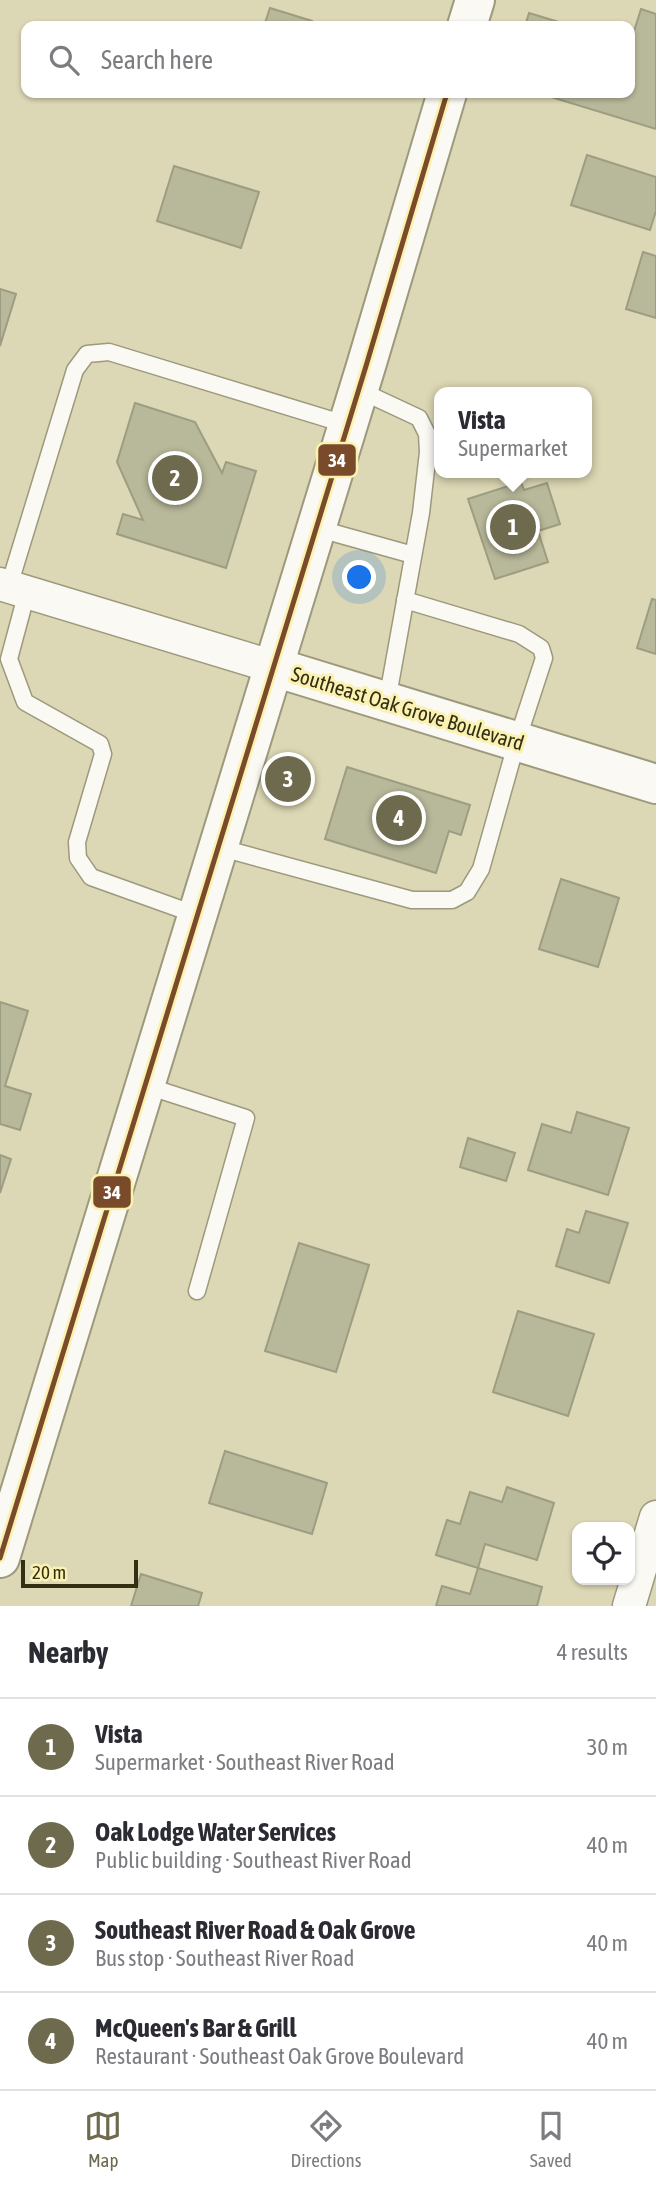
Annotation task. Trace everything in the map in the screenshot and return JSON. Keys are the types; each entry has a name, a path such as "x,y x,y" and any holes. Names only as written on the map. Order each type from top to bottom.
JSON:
{"street":[{"path":"469,21 475,0"},
{"path":"0,1558 446,98"},
{"name":"Southeast Oak Grove Boulevard","path":"12,587 656,784"},
{"path":"629,1606 656,1517"}],"lane":[{"path":"197,915 92,877 78,858 77,842 103,754 100,744 25,702 9,659 12,587 75,370 87,354 108,352 353,408 419,418 427,434 428,452 387,701"},
{"path":"316,528 413,555"},
{"path":"218,847 412,900 452,900 467,892 481,869 517,741 544,658 541,648 519,634 405,600"},
{"path":"144,1085 246,1118 197,1291"}],"building":[{"path":"270,8 312,21 266,21"},
{"path":"641,9 656,14 656,129 554,98 635,98 635,28"},
{"path":"529,13 555,21 527,21"},
{"path":"587,155 656,177 656,211 650,230 571,205"},
{"path":"174,166 259,192 241,248 157,221"},
{"path":"643,252 656,256 656,318 626,309"},
{"path":"0,289 16,294 0,346"},
{"path":"135,403 195,422 222,473 226,462 256,471 226,568 117,534 123,514 143,520 117,462"},
{"path":"521,482 524,490 547,483 560,524 538,531 548,562 495,579 468,499"},
{"path":"652,599 656,600 656,654 637,648"},
{"path":"347,767 470,805 461,835 449,831 436,873 325,839"},
{"path":"561,879 619,898 598,967 539,949"},
{"path":"0,1002 28,1011 5,1086 31,1094 20,1130 0,1124"},
{"path":"577,1112 629,1128 608,1195 528,1170 542,1124 571,1133"},
{"path":"468,1138 515,1153 506,1181 460,1167"},
{"path":"0,1155 11,1159 0,1193"},
{"path":"586,1211 628,1223 609,1283 556,1266 567,1229 579,1233"},
{"path":"299,1243 369,1265 336,1372 265,1351"},
{"path":"518,1311 594,1334 568,1416 493,1392"},
{"path":"225,1451 327,1483 312,1534 209,1503"},
{"path":"507,1487 554,1503 537,1560 485,1544 478,1568 436,1555 447,1520 460,1524 470,1492 502,1502"},
{"path":"478,1568 542,1587 537,1606 436,1606 442,1586 470,1594"},
{"path":"141,1574 202,1593 198,1606 131,1606"}],"transit line":[{"name":"34","path":"0,1558 366,366 446,98"}],"place":[{"name":"Oak Lodge Water Services","path":"175,478"},
{"name":"Vista","path":"513,527"},
{"name":"Southeast River Road & Oak Grove","path":"288,779"},
{"name":"McQueen's Bar & Grill","path":"399,818"}]}
